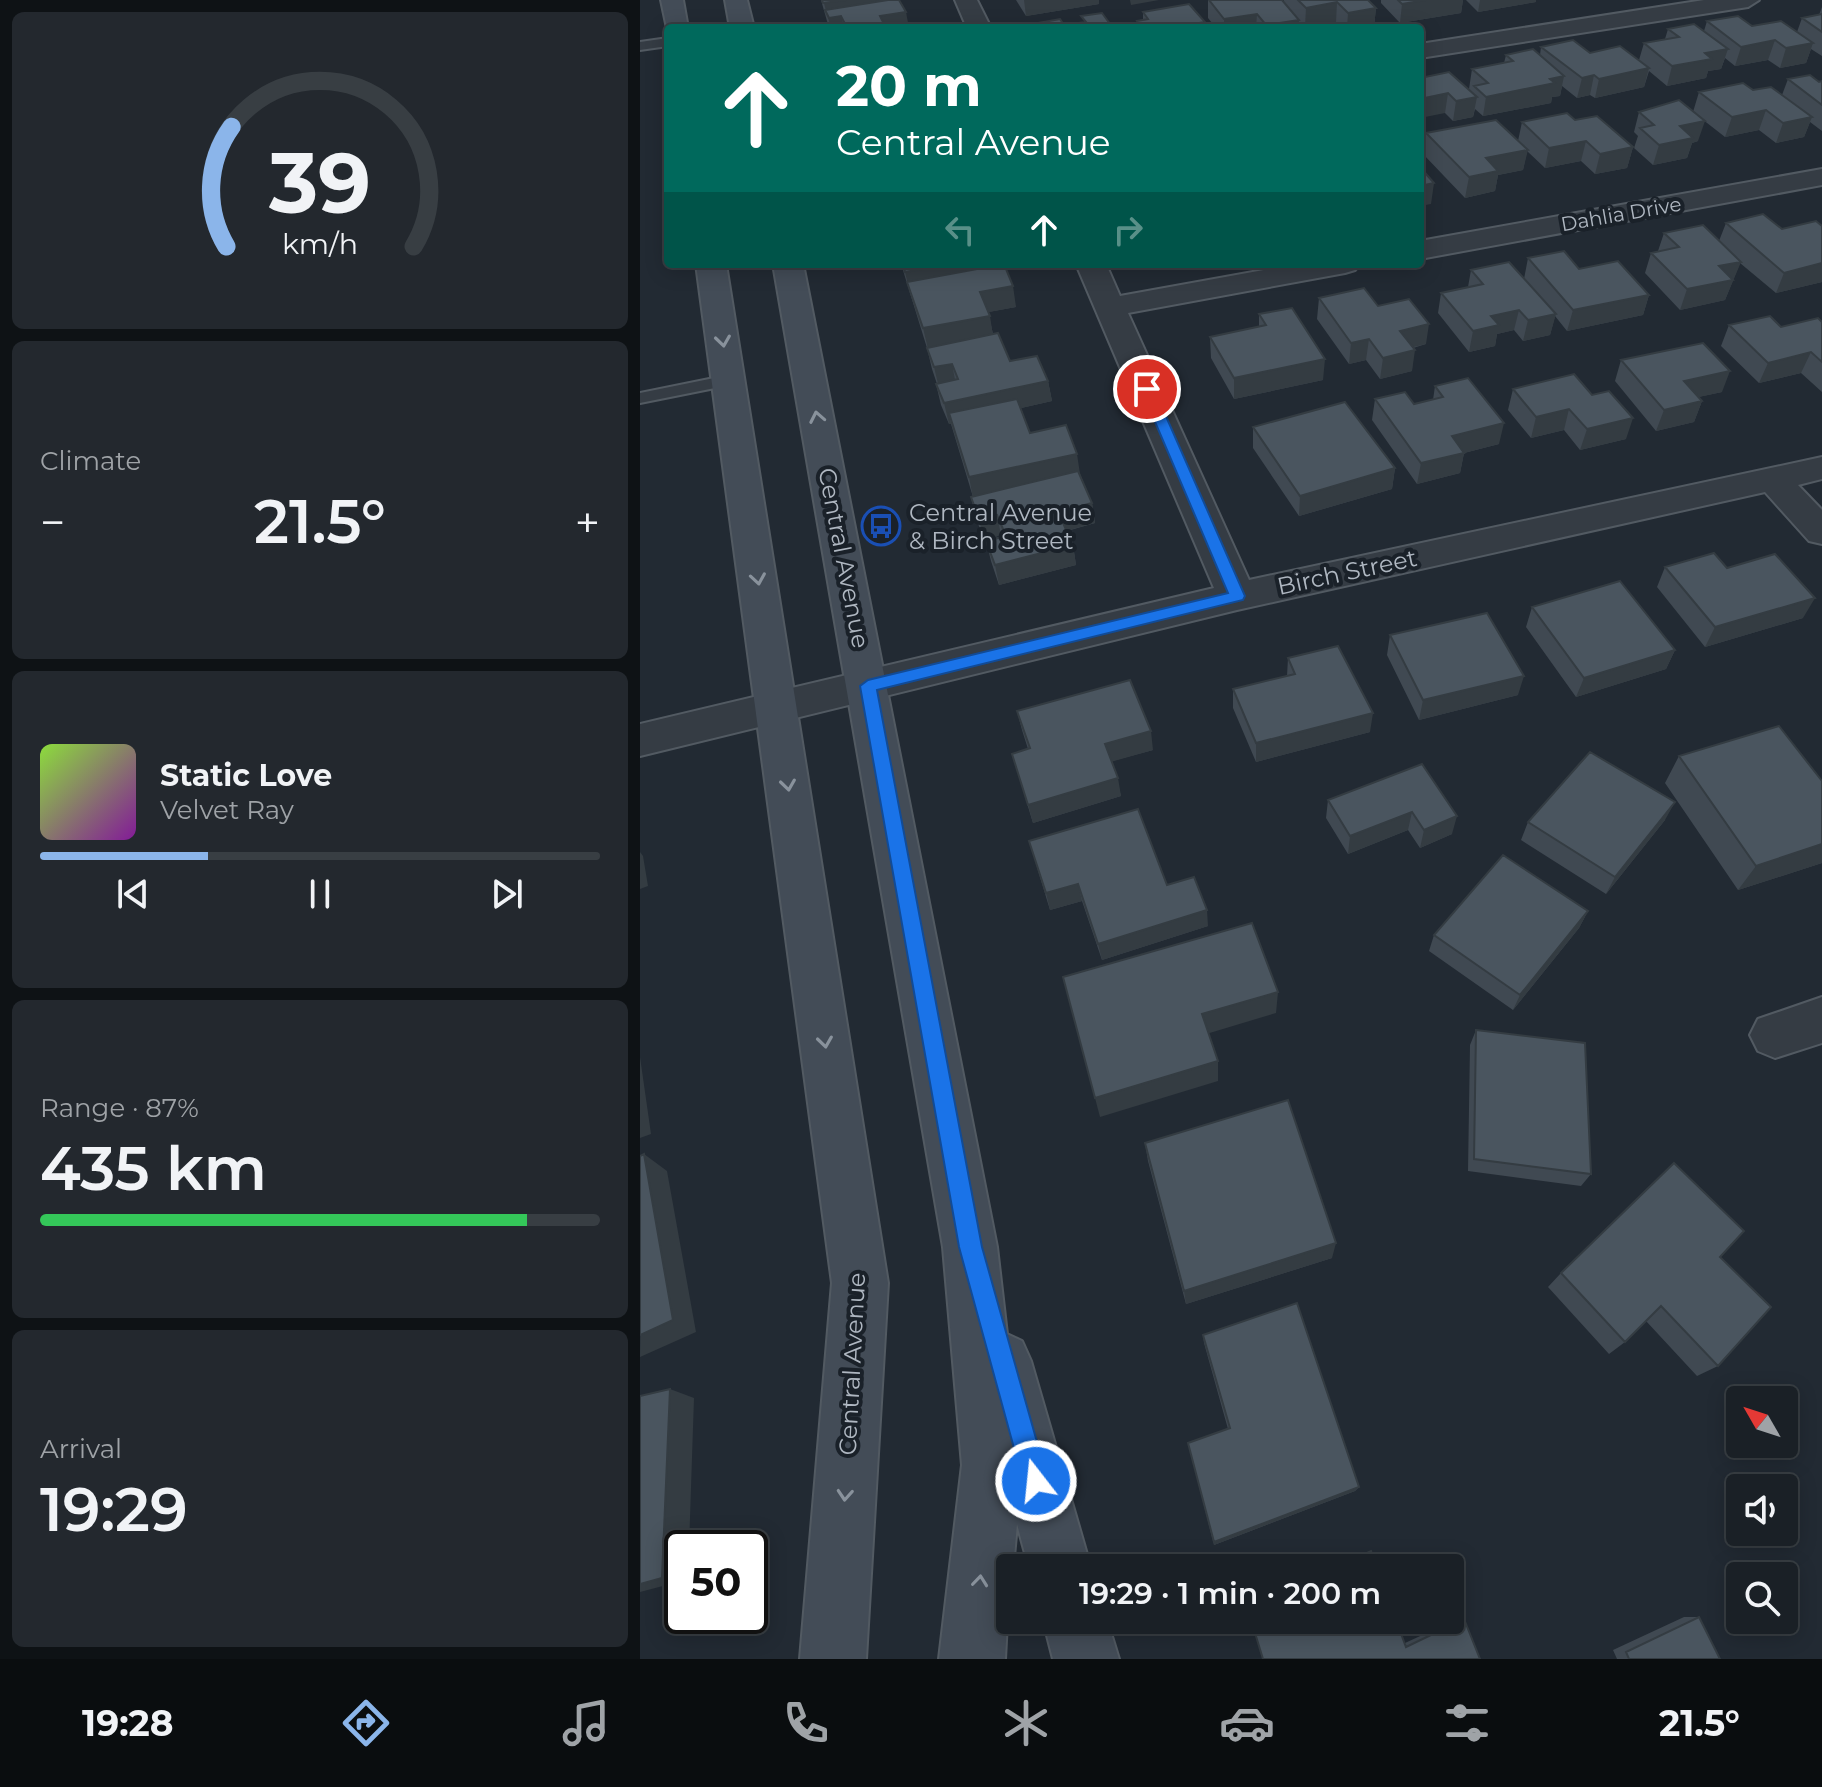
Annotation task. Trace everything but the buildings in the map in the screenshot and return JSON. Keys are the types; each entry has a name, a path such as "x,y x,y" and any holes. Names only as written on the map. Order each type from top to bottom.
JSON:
{"main road":[{"path":"672,0 675,24"},
{"path":"736,0 741,24"},
{"name":"Central Avenue","path":"712,268 860,1283 833,1659"},
{"name":"Central Avenue","path":"789,268 970,1247 992,1465 972,1659"},
{"path":"970,1247 1056,1554"},
{"path":"1079,1634 1086,1659"}],"street":[{"path":"966,0 977,24"},
{"path":"1424,50 1748,0"},
{"name":"Dahlia Drive","path":"1424,249 1822,177"},
{"path":"1093,268 1237,596"},
{"path":"1112,307 1323,268"},
{"name":"Birch Street","path":"640,740 1237,596 1822,468"},
{"path":"1774,480 1822,532"},
{"path":"1775,1035 1822,1020"}],"lane":[{"path":"640,46 664,43"},
{"path":"640,398 729,380"}],"place":[{"name":"Central Avenue & Birch Street","path":"881,526"}],"route":[{"path":"1036,1481 970,1247 868,686 1237,596 1147,389"}]}
